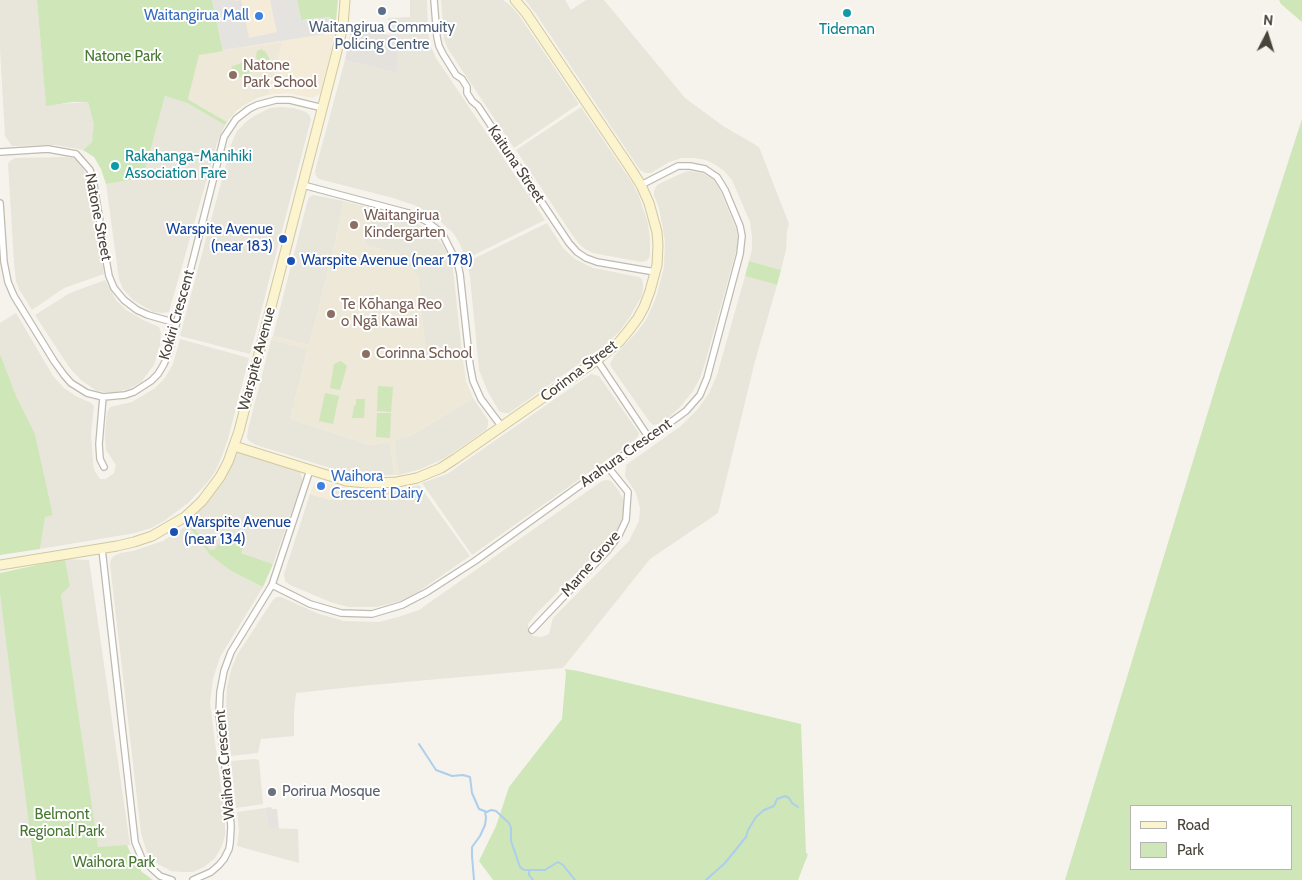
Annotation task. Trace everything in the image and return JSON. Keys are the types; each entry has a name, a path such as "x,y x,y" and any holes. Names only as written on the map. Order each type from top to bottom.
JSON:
{"street":[{"name":"Warspite Avenue","path":"0,565 134,542 152,536 184,517 214,487 228,462 239,431 323,108 343,26 345,0"},
{"name":"Kaituna Street","path":"434,0 436,37 443,54 456,75 462,79 467,87 467,93 472,101 478,106 519,168 528,178 532,192 539,198 569,243 577,252 597,262 655,272"},
{"name":"Corinna Street","path":"234,446 338,479 379,483 417,478 442,468 597,360 619,342 638,318 647,298 658,254 657,232 652,211 642,185 526,13 515,0"},
{"name":"Kokiri Crescent","path":"0,203 4,262 8,282 14,296 54,361 71,383 87,393 103,397 125,395 134,392 151,381 158,374 169,352 224,137 236,119 256,105 276,100 290,100 323,108"},
{"name":"Natone Street","path":"0,152 48,149 76,154 88,166 93,179 109,276 114,288 136,310 176,323"},
{"name":"Arahura Crescent","path":"272,585 310,604 341,613 372,614 402,605 427,592 475,561 686,411 700,395 707,378 740,254 742,236 740,226 725,190 717,177 705,169 678,166 642,185"},
{"path":"303,185 412,214 426,221 442,233 458,265 460,274 473,381 481,399 502,427"},
{"path":"597,360 649,438"},
{"path":"103,397 99,444 100,458 104,467"},
{"name":"Marne Grove","path":"532,630 607,551 619,535 626,520 628,492 607,466"},
{"name":"Waihora Crescent","path":"193,880 211,872 224,859 229,849 231,827 219,714 220,692 224,671 231,652 272,585 310,470"},
{"path":"102,548 135,842 142,859 160,876 172,880"}],"shaded area":[{"path":"0,0 37,0 46,105 88,102 95,124 92,142 83,150 56,145 12,146 5,136 0,49"},
{"path":"212,0 297,0 301,20 338,22 320,94 312,98 287,93 268,95 281,42 223,51"},
{"path":"212,0 241,0 249,38 277,32 270,0 297,0 301,20 330,17 333,29 331,33 223,50"},
{"path":"410,0 427,0 428,33 436,58 545,220 466,259 453,233 424,210 393,198 319,179 316,176 315,171 345,60 397,73 397,36 389,34 388,18 410,17"},
{"path":"441,0 503,0 511,6 579,104 514,148 448,49 444,39"},
{"path":"525,0 565,0 571,10 586,0 604,0 685,98 723,126 759,147 789,224 781,270 749,261 752,249 750,222 732,180 716,165 706,160 682,158 669,162 651,173 645,173 640,170"},
{"path":"351,29 397,36 397,73 345,60"},
{"name":"Natone Park School","path":"282,42 268,95 246,104 237,110 227,122 188,99 199,54"},
{"path":"165,96 187,103 225,125 217,143 169,312 162,313 153,312 133,300 123,289 119,279 106,184 143,178"},
{"path":"581,107 638,194 648,223 650,239 650,254 646,261 641,262 593,253 579,244 516,150"},
{"path":"270,108 294,108 306,112 311,119 250,354 180,336 232,142 237,131 254,116"},
{"path":"66,157 77,161 87,176 104,274 64,288 32,310 16,281 8,164 15,158"},
{"path":"688,171 702,173 713,179 719,188 736,229 737,248 700,378 682,405 663,423 653,425 610,364 614,356 646,320 656,298 664,267 665,241 654,191 657,185"},
{"path":"313,195 344,201 309,345 273,336 307,203 309,197"},
{"name":"Corinna School","path":"344,201 374,209 365,244 399,253 418,275 426,356 462,353 466,381 473,398 412,435 397,439 394,444 399,475 394,475 390,445 385,442 370,445 290,419 308,350 271,340 273,336 309,345 337,237"},
{"path":"374,209 398,215 417,223 436,237 442,244 449,256 453,269 462,353 426,356 418,275 365,244"},
{"path":"547,223 563,248 575,259 593,268 639,277 642,279 643,289 641,297 630,317 619,332 603,347 509,413 504,413 499,411 488,392 479,370 467,262"},
{"path":"745,276 777,285 755,361 718,513 650,559 563,668 296,693 294,736 261,739 258,753 231,756 226,711 227,687 231,670 237,655 273,600 277,597 281,597 319,614 344,621 379,622 419,610 602,481 611,481 624,501 623,518 619,530 528,624 528,630 533,636 542,637 549,634 553,618 629,541 639,521 640,508 636,493 625,476 626,465 681,426 698,409 709,393 717,375"},
{"path":"105,280 116,300 126,310 159,327 161,333 160,345 154,365 141,382 129,389 112,393 97,391 81,380 69,367 35,315 70,293"},
{"path":"16,313 53,376 64,388 94,406 91,434 93,462 94,470 100,479 105,479 114,473 116,465 106,450 107,412 110,407 132,402 155,388 165,378 173,364 180,339 249,358 222,456 215,472 188,503 164,521 135,533 40,549 45,516 53,515 35,434 17,398 0,354 0,323"},
{"path":"271,340 308,349 290,419 370,445 385,442 390,444 394,475 369,476 343,472 256,445 249,441 247,438 248,429"},
{"path":"591,374 599,376 639,433 638,436 635,440 472,555 422,483 447,474"},
{"path":"473,398 488,420 486,430 445,458 421,469 399,475 394,444 397,439 412,435"},
{"path":"236,451 299,470 302,478 302,483 273,564 241,553 224,537 214,550 210,550 191,523"},
{"path":"320,481 335,485 331,500 310,494 314,484"},
{"path":"335,485 355,490 390,491 419,485 470,556 404,600 376,607 349,607 333,603 290,585 285,581 284,574 310,494 331,500"},
{"path":"188,525 210,555 231,571 263,587 220,657 213,679 210,703 225,820 225,835 222,846 215,858 204,867 193,872 182,872 171,871 158,864 147,853 141,833 110,564 111,559 120,553 133,551 163,541"},
{"path":"65,559 89,560 130,845 98,848 61,595 70,586"},
{"path":"0,594 22,764 36,880 0,880"},
{"path":"259,760 263,804 236,808 231,761"},
{"path":"271,807 272,809 277,809 279,829 268,828 265,808"},
{"path":"265,808 268,828 298,829 299,863 237,846 239,832 237,812"}],"green space":[{"name":"Natone Park","path":"37,0 212,0 223,51 199,55 188,99 227,122 225,125 187,103 165,96 143,178 106,184 101,169 94,157 83,150 92,142 94,124 88,102 46,106"},
{"path":"297,0 338,0 336,22 331,22 330,17 301,20"},
{"path":"1279,0 1302,0 1302,22 1281,4"},
{"path":"262,49 270,60 270,66 264,69 261,68 256,57 257,51"},
{"path":"251,59 256,70 236,79 231,67"},
{"path":"1302,119 1302,880 1065,880 1218,379"},
{"path":"749,261 781,270 777,285 745,276"},
{"path":"0,354 17,398 35,434 53,515 45,517 40,549 0,555"},
{"path":"341,361 347,366 340,390 330,388 334,364"},
{"path":"378,386 393,387 391,412 377,411"},
{"path":"325,393 339,396 333,424 319,421"},
{"path":"356,399 365,399 364,418 352,418"},
{"path":"377,413 391,413 390,438 376,437"},
{"path":"191,523 210,550 214,550 224,537 237,534 247,537 241,553 273,564 263,587 231,571 210,555 188,525"},
{"path":"65,559 70,586 61,595 98,847 127,845 133,859 142,872 153,880 36,880 0,594 0,573"},
{"path":"565,669 801,724 806,853 808,854 798,880 493,880 479,861 496,826 509,787 562,719"}],"waterway":[{"path":"419,744 436,770 452,776 463,775 470,777 472,793 479,809 487,812 491,810 496,811 509,823 511,841 520,867 524,870 529,870 529,875 533,880"},
{"path":"706,880 725,863 746,837 756,817 764,810 774,806 777,799 785,796 798,807"},
{"path":"474,880 472,847 485,825 485,811"},
{"path":"529,870 545,870 558,862 563,865 575,880"}],"place":[{"name":"Waitangirua Commuity Policing Centre","path":"382,11"},
{"name":"Tideman","path":"847,13"},
{"name":"Waitangirua Mall","path":"259,16"},
{"name":"Natone Park School","path":"233,75"},
{"name":"Rakahanga-Manihiki Association Fare","path":"115,166"},
{"name":"Waitangirua Kindergarten","path":"354,225"},
{"name":"Warspite Avenue (near 183)","path":"283,239"},
{"name":"Warspite Avenue (near 178)","path":"291,261"},
{"name":"Te Kōhanga Reo o Ngā Kawai","path":"331,314"},
{"name":"Corinna School","path":"366,354"},
{"name":"Waihora Crescent Dairy","path":"321,486"},
{"name":"Warspite Avenue (near 134)","path":"174,532"},
{"name":"Porirua Mosque","path":"272,792"}],"park label":[{"name":"Belmont Regional Park","path":"62,824"},
{"name":"Waihora Park","path":"114,863"}]}
